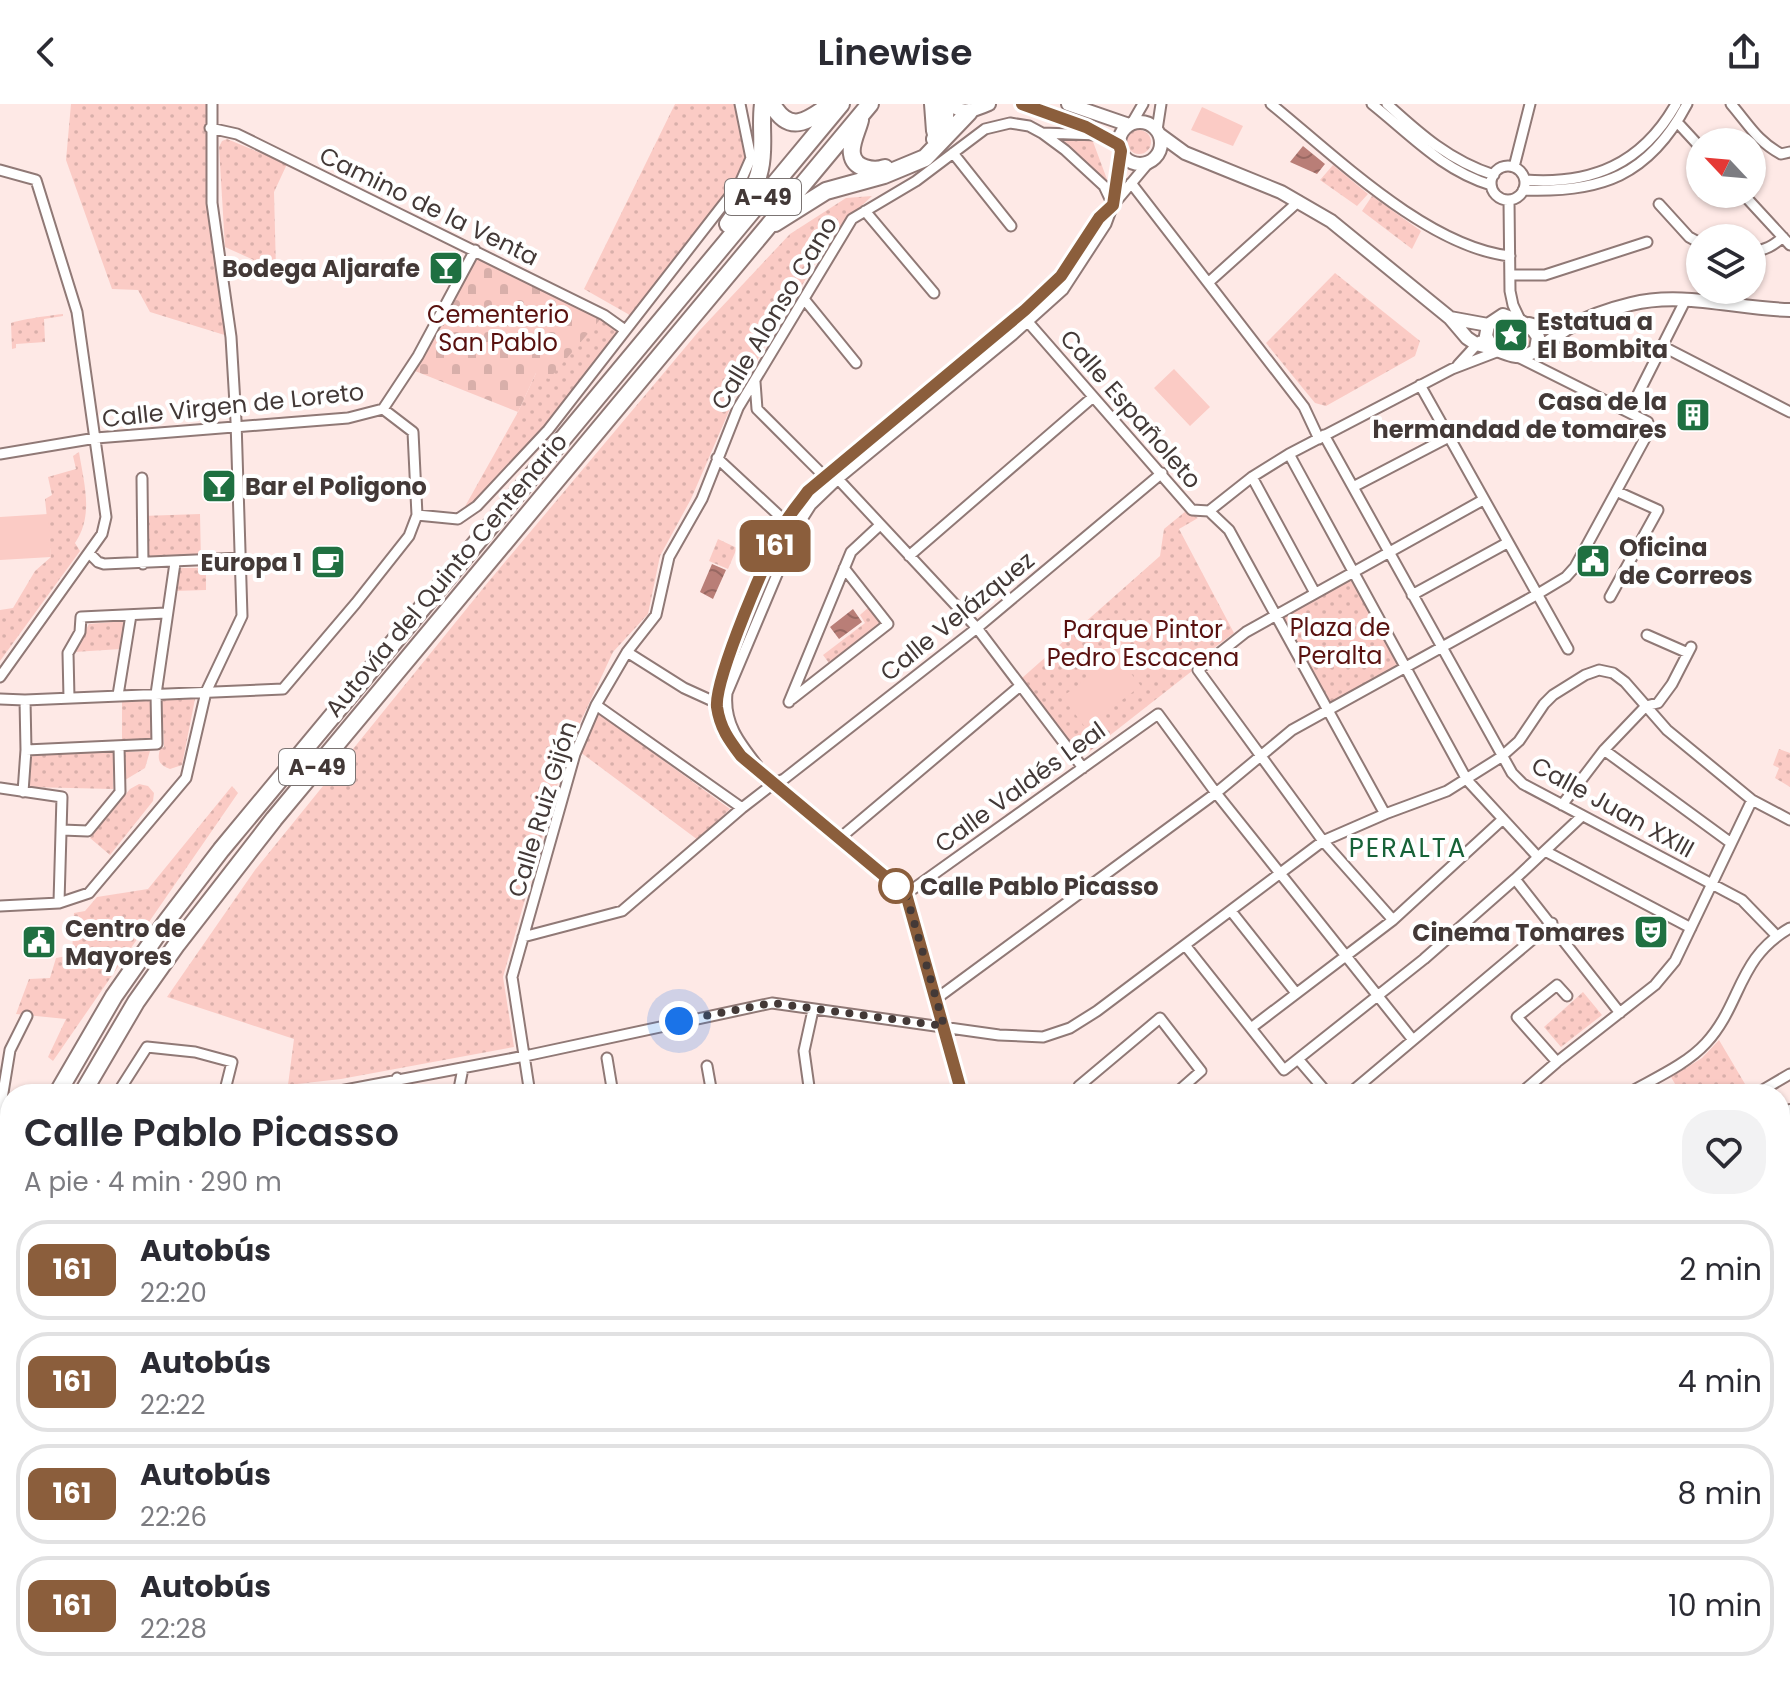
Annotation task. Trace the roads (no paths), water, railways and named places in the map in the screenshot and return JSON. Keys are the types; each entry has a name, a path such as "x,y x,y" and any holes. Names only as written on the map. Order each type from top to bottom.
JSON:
{"highway":[{"path":"685,290 751,192 763,152 760,126 763,104"},
{"path":"772,104 784,119 794,122 809,121 831,104"},
{"name":"Autovía del Quinto Centenario","path":"63,1084 114,996 221,850 841,104"},
{"path":"933,104 935,140"},
{"path":"866,109 851,152 863,168 878,171 922,153 935,140 948,104"},
{"name":"Autovía del Quinto Centenario","path":"88,1084 136,1002 274,819 866,109"},
{"path":"767,228 826,191 884,175 925,158 969,112"}],"street":[{"path":"0,906 59,902 89,893 186,778 206,692 242,616 231,337 212,203 212,104"},
{"path":"417,515 458,519 477,506 548,430 740,183 751,158 740,104"},
{"path":"948,104 969,112 989,104"},
{"path":"1022,104 1104,135 1135,163 1185,153"},
{"path":"936,999 1216,793 1292,730 1536,595 1575,567 1649,431 1648,422 1516,356 1450,318 1348,233 1299,201 1185,153 1146,122 1130,124 1068,104"},
{"path":"773,784 729,725 725,711 727,693 797,527 811,505 838,479 1063,290 1106,224 1113,205 1120,136 1143,104"},
{"path":"959,1084 906,894 741,756 723,733 717,703 731,648 786,522 808,491 1025,310 1061,276 1099,218 1160,148 1161,104"},
{"path":"1271,104 1400,209 1490,253 1510,256"},
{"path":"1372,104 1432,156 1459,173 1492,180"},
{"path":"1387,104 1439,149 1492,180 1495,194 1509,200 1517,197 1524,185 1521,172 1514,167 1502,167 1492,180"},
{"path":"1514,167 1530,104"},
{"path":"1524,185 1593,175 1620,164 1654,136 1676,104"},
{"path":"1524,185 1547,192 1597,185 1644,160 1677,122 1687,104"},
{"path":"1731,104 1753,129 1760,143 1781,154 1790,152"},
{"path":"1677,122 1686,132"},
{"name":"Calle Alonso Cano","path":"717,458 738,408 852,219 916,181 985,129 1010,123 1029,126 1042,133 1104,186 1113,205"},
{"name":"Camino de la Venta","path":"210,128 237,134 604,315 625,330"},
{"path":"1042,133 1104,135"},
{"path":"953,153 1011,226"},
{"path":"0,170 36,180 77,312 106,525 0,677"},
{"name":"Calle Juan XXIII","path":"1131,183 1304,407 1353,487 1501,757 1523,784 1742,900 1777,936"},
{"path":"1509,200 1513,305 1538,337 1536,349"},
{"path":"1209,282 1299,201"},
{"path":"1659,204 1686,234"},
{"path":"1756,208 1786,241 1766,249"},
{"path":"865,211 934,293"},
{"path":"1510,275 1545,275 1647,242"},
{"name":"Calle Virgen de Loreto","path":"0,454 96,438 348,418 383,409 418,356 475,250"},
{"path":"1209,511 1252,477 1289,454 1457,368 1489,341 1511,292"},
{"path":"804,299 856,363"},
{"path":"1516,356 1528,355 1569,327 1608,310 1635,303 1686,299"},
{"path":"1629,412 1686,299"},
{"path":"1719,304 1758,310 1790,310"},
{"path":"1503,315 1544,328 1569,327"},
{"path":"1450,318 1455,326 1489,341"},
{"name":"Calle Españoleto","path":"1028,322 1192,510 1209,511 1229,530 1385,814"},
{"path":"1457,368 1489,341"},
{"path":"1662,346 1790,412"},
{"path":"738,408 757,409 755,382"},
{"path":"1420,385 1568,649"},
{"path":"909,556 1093,397"},
{"path":"0,699 283,689 409,536 417,515 413,432 383,409"},
{"name":"Calle Alonso Cano","path":"757,409 825,477"},
{"path":"1353,487 1449,437"},
{"path":"1289,454 1467,780 1503,819 1542,854 1691,928"},
{"path":"717,458 786,522"},
{"name":"Calle Ruiz Gijón","path":"529,1084 512,977 575,754 596,705 627,652 656,615 669,557 702,499 717,458"},
{"name":"Calle Velázquez","path":"523,937 622,911 742,808 784,779 977,628 1162,473"},
{"path":"825,477 838,479 977,628 1083,768"},
{"path":"1252,477 1315,593"},
{"path":"142,478 143,564"},
{"path":"1610,597 1658,510 1618,492"},
{"path":"1393,920 1323,841 1198,670 1246,632 1483,500"},
{"path":"844,568 888,624 789,702 844,568 851,552 880,525"},
{"path":"1412,595 1507,543"},
{"path":"89,553 104,564 241,558"},
{"path":"26,750 157,744 156,694 175,563"},
{"path":"69,698 68,653 80,632 81,617 166,613"},
{"path":"118,695 131,615"},
{"path":"1562,805 1604,750 1646,706 1658,703 1672,684 1689,650 1647,635"},
{"path":"627,652 684,688 717,703"},
{"path":"370,1084 525,1056 772,1003 999,1035 1043,1037 1070,1028 1323,841 1447,791 1501,757 1519,741 1544,704 1585,675 1599,670 1613,673 1625,682 1667,730 1752,800 1790,820"},
{"path":"840,838 1020,686"},
{"path":"23,792 25,700"},
{"path":"596,705 742,808"},
{"name":"Calle Valdés Leal","path":"906,894 1158,714 1216,793"},
{"path":"62,830 88,831 120,792 119,746"},
{"path":"1604,750 1731,843"},
{"path":"0,788 62,797 59,902"},
{"path":"1216,793 1413,1040"},
{"path":"1532,1084 1655,985 1675,961 1752,800"},
{"path":"1185,945 1284,1070 1424,959 1582,816"},
{"path":"1251,1028 1393,920 1503,819"},
{"path":"1515,879 1620,1013"},
{"path":"1231,911 1296,993"},
{"path":"1361,1084 1552,923"},
{"path":"1644,1084 1704,1045 1715,1031 1757,953 1790,928"},
{"path":"1557,1062 1517,1017 1557,985 1567,996"},
{"path":"809,1084 804,1051 813,1010"},
{"path":"3,1084 10,1050 27,1016"},
{"path":"1081,1084 1160,1018 1201,1071 1186,1084"},
{"path":"123,1084 147,1047 195,1052 232,1062 226,1084"},
{"path":"607,1058 611,1084"},
{"path":"1298,1059 1319,1084"},
{"path":"707,1066 710,1084"},
{"path":"460,1084 463,1068"},
{"path":"396,1084 397,1078"}],"water":[{"path":"1303,146 1325,164 1317,174 1290,162"},
{"path":"712,564 726,570 713,599 700,592"},
{"path":"853,609 862,622 839,639 830,627"}],"place":[{"name":"Bodega Aljarafe","path":"446,268"},
{"name":"Estatua a El Bombita","path":"1511,335"},
{"name":"Casa de la hermandad de tomares","path":"1693,415"},
{"name":"Bar el Poligono","path":"219,486"},
{"name":"Oficina de Correos","path":"1593,561"},
{"name":"Europa 1","path":"328,562"},
{"name":"Calle Pablo Picasso","path":"896,886"},
{"name":"Cinema Tomares","path":"1651,932"},
{"name":"Centro de Mayores","path":"39,942"}],"district":[{"name":"PERALTA","path":"1408,848"}],"park label":[{"name":"Cementerio San Pablo","path":"498,328"},
{"name":"Plaza de Peralta","path":"1340,641"},
{"name":"Parque Pintor Pedro Escacena","path":"1143,643"}]}
